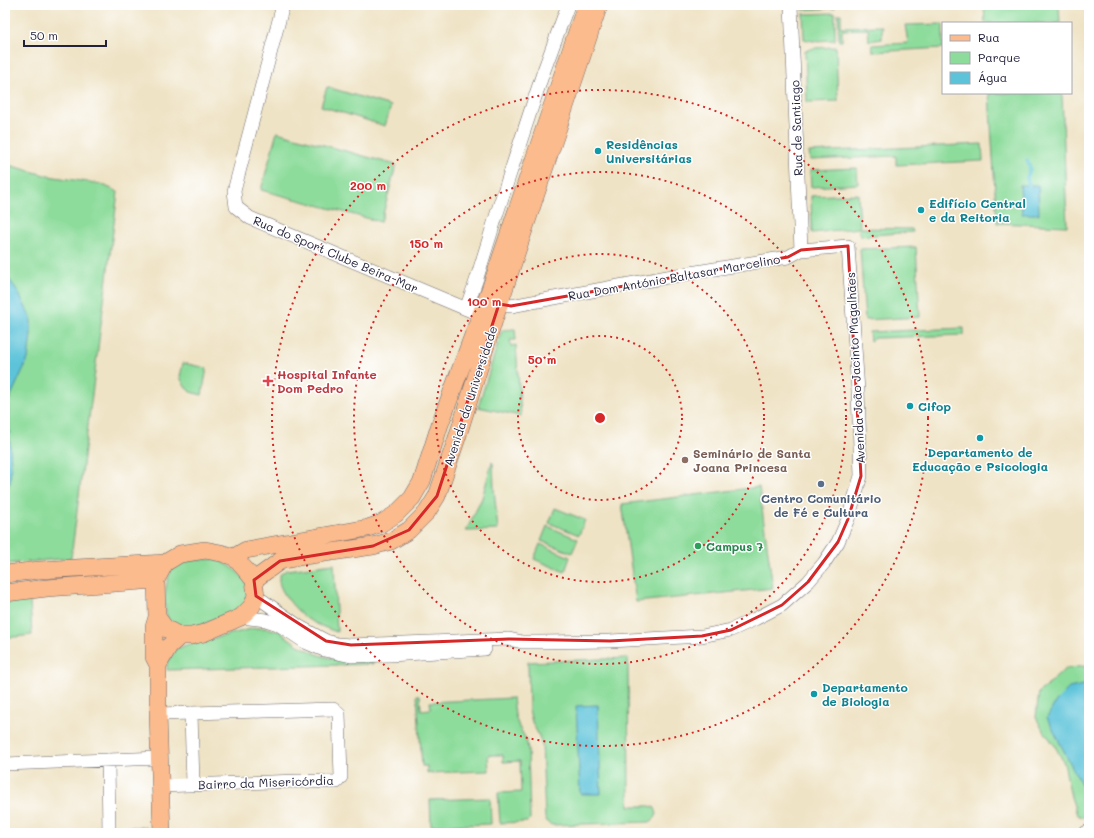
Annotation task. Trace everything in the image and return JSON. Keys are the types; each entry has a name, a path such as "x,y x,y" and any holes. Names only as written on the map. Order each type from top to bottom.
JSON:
{"main road":[{"name":"Avenida da Universidade","path":"255,588 280,561 373,546 391,541 409,530 426,512 437,496 458,438 487,318 586,5"},
{"name":"Avenida da Universidade","path":"234,557 246,550 368,528 382,523 396,514 412,498 422,480 437,431 450,396 487,318 499,304 599,5"},
{"path":"5,574 40,570 165,562 180,554 204,550 234,557 244,568 255,588 252,606 241,617 191,636 180,636 165,628 157,617"},
{"path":"162,833 158,665 154,657 154,627 157,617 156,580 165,562"},
{"path":"5,593 40,588 156,580"},
{"path":"158,665 169,646 180,636"}],"street":[{"name":"Rua do Sport Clube Beira-Mar","path":"283,5 254,101 234,191 236,206 250,218 487,318"},
{"path":"466,309 543,73 568,5"},
{"name":"Rua de Santiago","path":"791,5 801,250"},
{"name":"Rua Dom António Baltasar Marcelino","path":"499,304 511,306 678,275 788,257 801,250 848,246"},
{"name":"Avenida João Jacinto Magalhães","path":"255,588 300,627 337,644 351,645 509,639 522,642 610,641 702,636 731,630 755,620 782,605 808,582 824,564 838,542 848,519 861,476 858,391 848,246"},
{"name":"Avenida João Jacinto Magalhães","path":"241,617 266,620 278,624 305,642 324,650 351,656 390,655 510,647 522,642"},
{"name":"Bairro da Misericórdia","path":"158,714 333,709 339,713 341,777 337,782 298,781 161,786"},
{"name":"Bairro da Misericórdia","path":"191,714 192,785"},
{"path":"5,764 160,758"},
{"path":"108,760 109,833"},
{"path":"1085,833 1089,830"}],"highlighted area":[{"path":"848,246 861,476 848,519 838,542 808,582 782,605 731,630 702,636 610,641 509,639 351,645 326,641 256,596 254,580 280,561 373,546 409,530 437,496 499,304 511,306 788,257 801,250"}],"green space":[{"path":"803,5 834,5 835,8 803,10"},
{"path":"984,5 1059,5 1060,22 985,22"},
{"path":"835,13 835,40 813,41 804,39 803,14"},
{"path":"838,14 841,14 841,27 882,26 882,39 869,41 868,29 842,30 842,41 839,41"},
{"path":"942,24 942,48 873,52 872,45 908,43 905,25"},
{"path":"836,47 838,101 807,102 805,51 814,48"},
{"path":"327,87 391,106 385,126 321,106"},
{"path":"989,94 1062,94 1067,226 997,223"},
{"path":"277,132 396,165 381,222 261,190"},
{"path":"982,144 983,161 896,165 896,156 810,160 809,152"},
{"path":"5,164 48,176 101,184 118,192 71,558 5,564"},
{"path":"857,168 858,184 811,187 810,170"},
{"path":"858,194 860,228 912,229 913,232 860,236 859,228 812,233 811,196"},
{"path":"916,247 920,317 865,320 860,249"},
{"path":"964,328 964,335 875,338 870,341 869,332"},
{"path":"515,329 516,340 510,340 511,346 516,345 521,416 478,407 502,330"},
{"path":"183,363 207,368 202,395 190,392 184,385 180,377"},
{"path":"492,462 498,530 466,531 482,498"},
{"name":"Campus 7","path":"759,487 773,588 636,602 622,504"},
{"path":"555,508 585,520 579,535 549,523"},
{"path":"547,526 578,539 572,553 541,541"},
{"path":"540,544 570,557 565,572 534,559"},
{"path":"214,559 228,565 242,577 247,586 248,599 240,609 193,628 184,629 176,626 168,618 165,606 167,583 172,570 175,566 183,562"},
{"path":"334,564 337,632 312,622 300,613 285,595 279,583 281,574 287,570"},
{"path":"30,601 32,635 5,638 5,603"},
{"path":"255,628 267,628 279,631 298,645 319,655 338,660 373,662 373,664 167,670 167,663 176,649 186,645"},
{"path":"628,658 629,806 650,806 655,808 657,814 650,822 552,825 548,823 545,818 542,744 532,722 529,710 528,662"},
{"path":"1084,666 1089,669 1089,815 1085,818 1077,815 1071,797 1064,763 1036,717 1039,692 1065,669"},
{"path":"417,695 420,695 421,710 431,709 430,702 513,698 515,715 519,727 526,739 528,749 530,819 527,822 500,823 498,793 521,792 520,761 503,762 503,755 488,755 489,771 427,773 427,766 422,766"},
{"path":"490,798 491,824 431,826 430,800"},
{"path":"122,827 146,827 146,833 122,833"}],"water":[{"path":"1020,185 1038,185 1039,214 1022,214"},
{"path":"5,274 17,290 31,318 31,335 28,359 8,402 11,468 10,483 5,490"},
{"path":"1089,684 1089,800 1047,718 1056,701 1069,688"},
{"path":"598,705 601,794 580,794 576,706"}],"waterway":[{"path":"1027,160 1030,168 1027,178 1029,185"}],"place":[{"name":"Residências Universitárias","path":"598,151"},
{"name":"Edifício Central e da Reitoria","path":"921,210"},
{"name":"Hospital Infante Dom Pedro","path":"268,381"},
{"name":"Cifop","path":"910,406"},
{"name":"Departamento de Educação e Psicologia","path":"980,438"},
{"name":"Seminário de Santa Joana Princesa","path":"685,460"},
{"name":"Centro Comunitário de Fé e Cultura","path":"821,484"},
{"name":"Campus 7","path":"698,546"},
{"name":"Departamento de Biologia","path":"814,694"}]}
